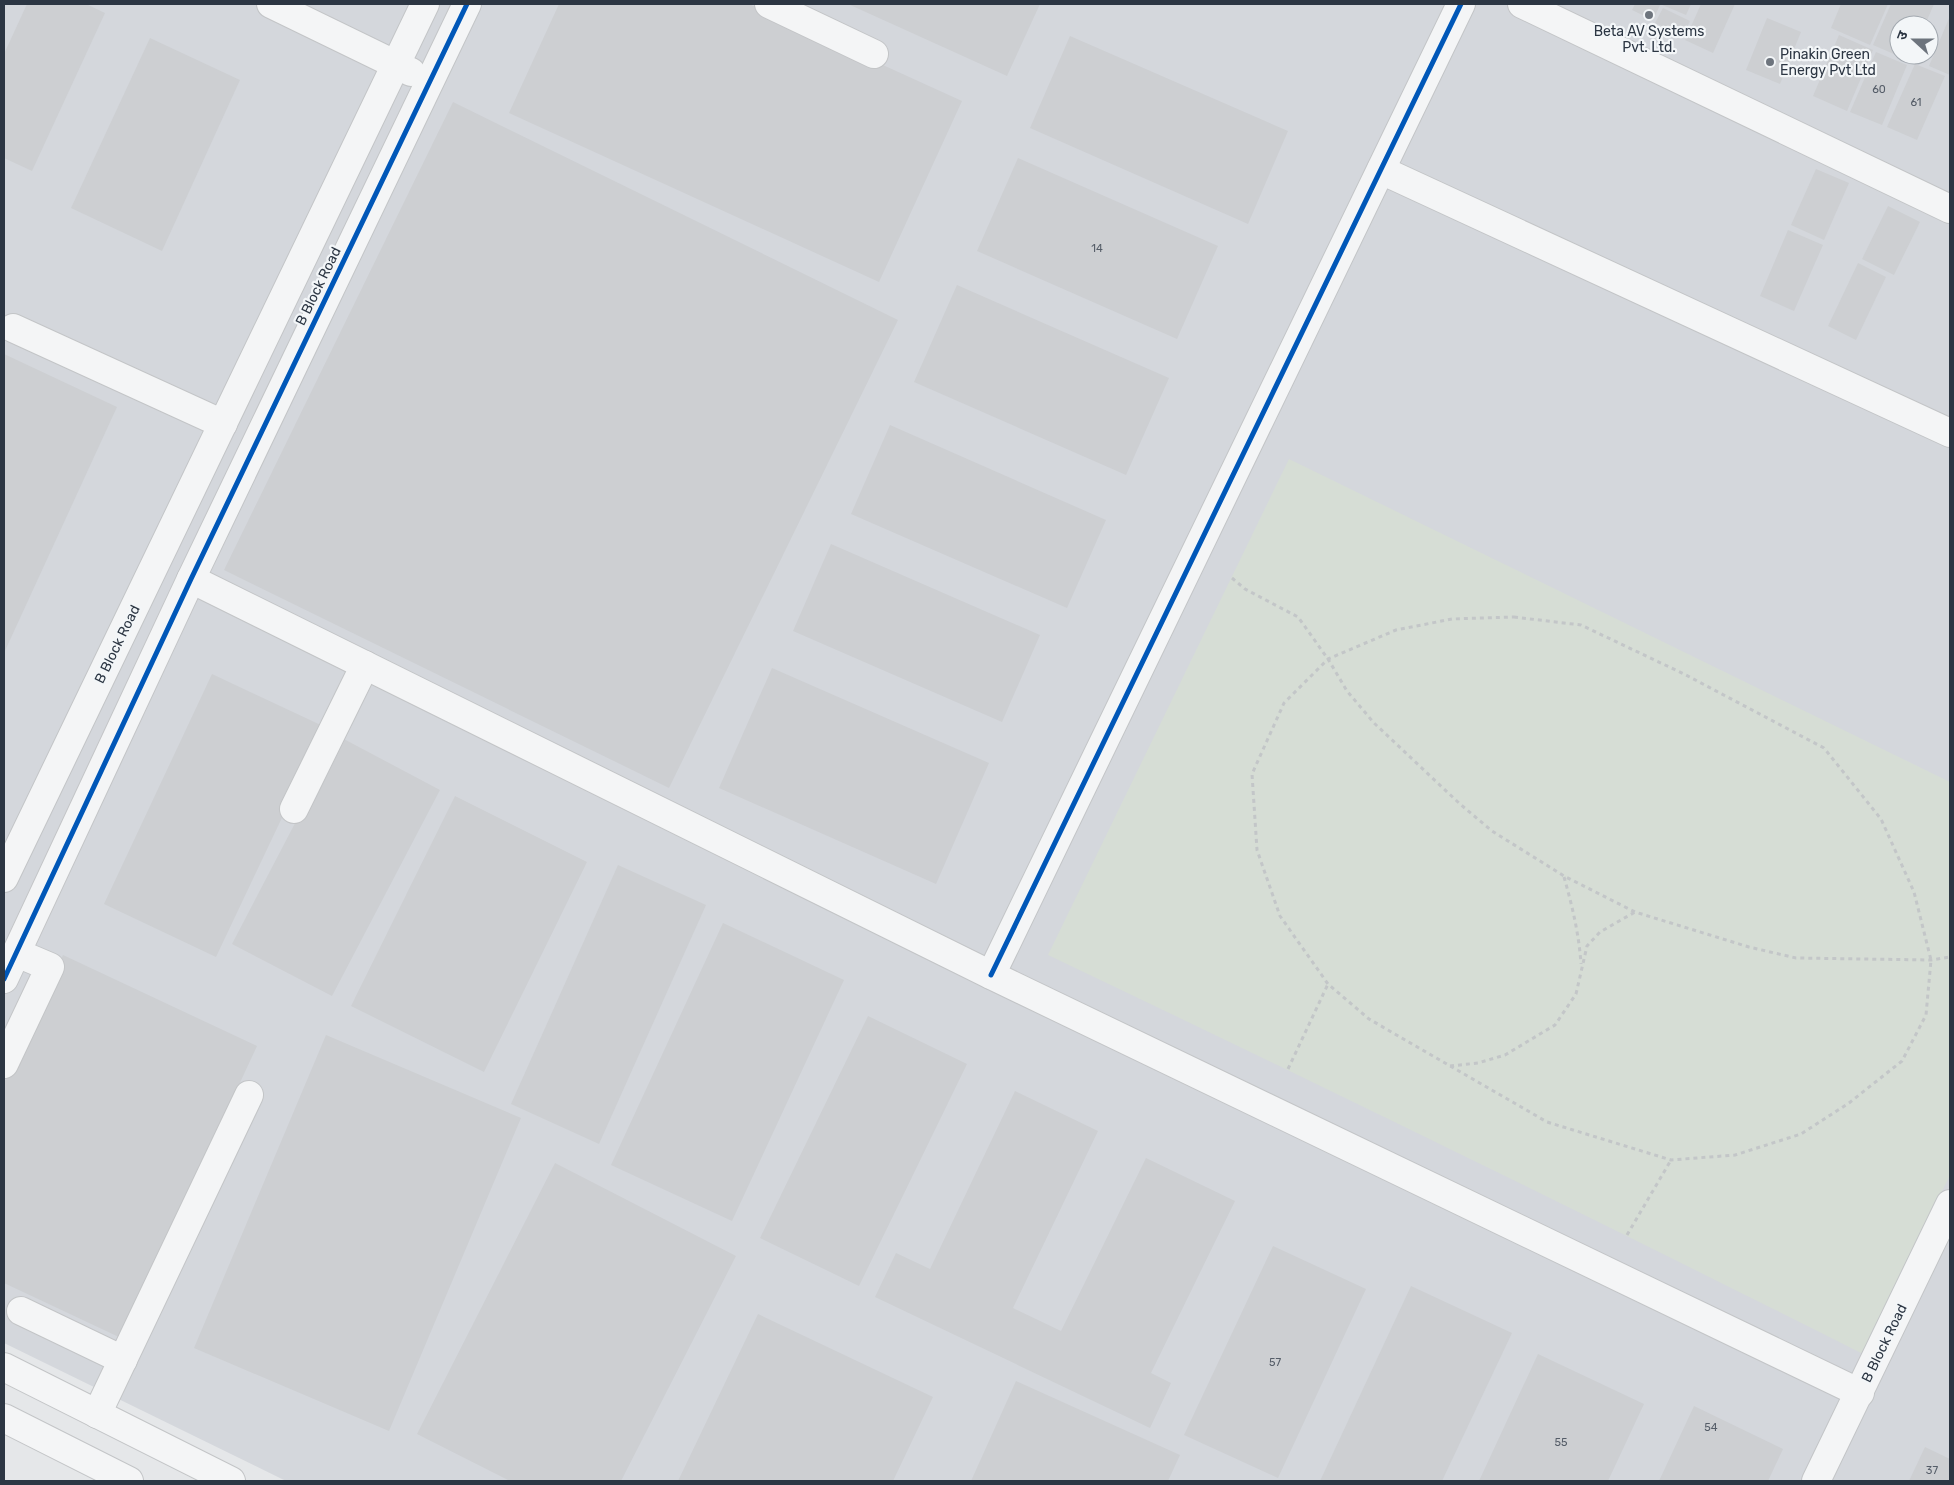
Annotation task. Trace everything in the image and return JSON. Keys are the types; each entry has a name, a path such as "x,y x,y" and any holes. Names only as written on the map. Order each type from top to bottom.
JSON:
{"street":[{"path":"271,4 429,81"},
{"name":"B Block Road","path":"4,878 425,4"},
{"name":"B Block Road","path":"4,979 190,579 467,4"},
{"path":"769,4 874,54"},
{"path":"991,975 1461,4"},
{"path":"1522,4 1950,210"},
{"path":"1381,170 1950,433"},
{"path":"13,328 223,424"},
{"path":"190,579 991,975 1860,1393"},
{"path":"294,809 365,665"},
{"path":"4,1064 50,968 17,952"},
{"path":"96,1414 249,1095"},
{"name":"B Block Road","path":"1816,1481 1950,1204"},
{"path":"21,1312 123,1360"},
{"path":"4,1367 231,1481"},
{"path":"4,1418 129,1481"}],"path":[{"path":"1232,578 1245,589 1298,617 1328,659 1347,691 1374,723 1460,804 1492,830 1564,876 1635,912 1796,958 1931,960 1950,957"},
{"path":"1514,618 1581,625 1684,674 1824,748 1881,819 1914,892 1931,960 1926,1015 1902,1061 1849,1103 1801,1134 1735,1155 1671,1160 1547,1122 1369,1019 1328,984 1280,916 1257,850 1252,774 1284,703 1328,659 1396,630 1452,619 1514,618"},
{"path":"1564,876 1574,914 1581,968"},
{"path":"1450,1066 1478,1063 1505,1055 1555,1025 1576,994 1587,946 1600,932 1635,912"},
{"path":"1288,1069 1328,984"},
{"path":"1627,1235 1671,1160"}],"shaded area":[{"path":"4,4 1950,4 1950,1481 286,1481 4,1343"},
{"path":"1289,459 1950,782 1950,1175 1863,1354 1457,1152 1048,955"}],"building":[{"path":"27,4 86,4 105,13 32,171 4,158 4,54"},
{"path":"559,4 749,4 962,101 879,282 509,113"},
{"path":"848,4 1040,4 1007,76"},
{"name":"Beta AV Systems Pvt. Ltd.","path":"1635,4 1660,5 1653,20 1632,10"},
{"path":"1660,4 1691,4 1686,15"},
{"path":"1701,4 1735,4 1713,53 1685,40"},
{"path":"1841,4 1888,4 1870,45 1831,28"},
{"path":"1891,4 1934,4 1929,15 1889,15 1889,52 1873,45"},
{"path":"1663,8 1690,21 1683,36 1655,23"},
{"path":"1950,16 1950,75 1929,66 1939,65 1939,42"},
{"path":"1767,18 1801,32 1780,84 1746,70"},
{"path":"1839,35 1873,50 1847,111 1813,96"},
{"path":"1070,36 1288,131 1248,224 1030,128"},
{"path":"150,38 240,80 162,251 71,208"},
{"path":"1876,52 1889,57 1889,65 1907,65 1882,125 1850,112"},
{"path":"1915,65 1945,76 1917,140 1887,127"},
{"path":"453,102 898,320 669,788 224,570"},
{"path":"1018,158 1218,246 1177,339 977,251"},
{"path":"1816,169 1849,183 1824,240 1791,225"},
{"path":"1888,206 1920,222 1894,275 1862,259"},
{"path":"1788,230 1823,245 1794,311 1760,296"},
{"path":"1858,263 1886,277 1856,340 1828,326"},
{"path":"957,285 1169,378 1126,475 914,382"},
{"path":"4,354 117,407 4,653"},
{"path":"890,425 1106,520 1067,608 851,514"},
{"path":"831,544 1040,635 1002,722 793,631"},
{"path":"772,668 989,763 936,884 719,788"},
{"path":"212,674 325,727 216,957 104,904"},
{"path":"340,737 440,790 332,996 232,944"},
{"path":"455,796 587,862 484,1072 351,1006"},
{"path":"618,865 706,905 599,1144 511,1104"},
{"path":"723,923 844,980 732,1221 611,1165"},
{"path":"63,955 257,1046 121,1338 4,1283 4,1083"},
{"path":"868,1016 967,1064 859,1286 760,1238"},
{"path":"326,1035 521,1118 389,1431 194,1348"},
{"path":"1015,1091 1098,1131 1013,1308 1061,1331 1146,1158 1235,1201 1151,1373 1171,1383 1150,1428 875,1297 896,1253 930,1269"},
{"path":"555,1163 736,1256 621,1481 510,1481 417,1434"},
{"path":"1273,1246 1366,1289 1278,1478 1184,1435"},
{"path":"1411,1286 1512,1333 1442,1481 1320,1481"},
{"path":"758,1314 933,1397 893,1481 678,1481"},
{"path":"1538,1354 1644,1404 1608,1481 1479,1481"},
{"path":"1016,1381 1180,1455 1168,1481 971,1481"},
{"path":"1694,1406 1783,1449 1768,1481 1659,1481"},
{"path":"1925,1447 1950,1459 1950,1481 1909,1481"}],"cycle path":[{"path":"4,979 191,579 467,4"},
{"path":"991,975 1461,4"}],"place":[{"name":"Beta AV Systems Pvt. Ltd.","path":"1649,15"},
{"name":"Pinakin Green Energy Pvt Ltd","path":"1770,62"}]}
